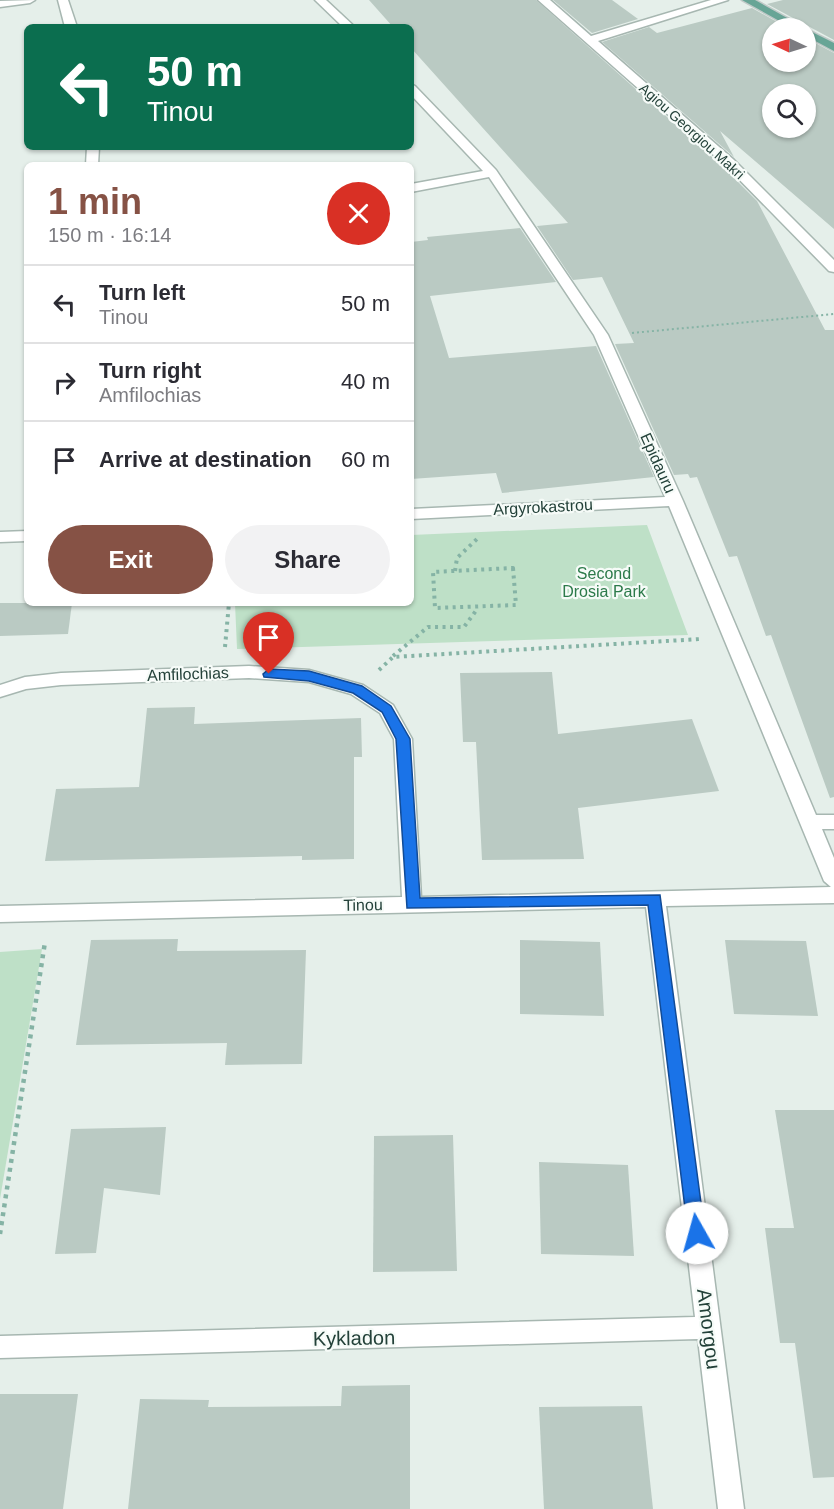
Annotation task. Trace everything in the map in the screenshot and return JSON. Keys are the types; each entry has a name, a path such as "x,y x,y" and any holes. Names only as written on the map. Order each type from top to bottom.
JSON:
{"main road":[{"path":"747,0 780,18"},
{"path":"816,38 834,48"}],"street":[{"path":"0,4 30,0"},
{"path":"63,0 70,24"},
{"path":"320,0 346,24"},
{"name":"Agiou Georgiou Makri","path":"543,0 693,130 802,233 834,268"},
{"path":"590,40 723,0"},
{"name":"Epidauru","path":"414,91 492,173 602,335 675,501 834,880"},
{"path":"414,187 492,173"},
{"name":"Argyrokastrou","path":"414,514 675,501"},
{"path":"0,537 24,536"},
{"name":"Amfilochias","path":"0,691 25,683 61,678 223,673 309,676 357,689 387,709 403,739 412,904"},
{"path":"810,822 834,822"},
{"name":"Tinou","path":"0,914 834,895"},
{"name":"Amorgou","path":"655,900 731,1509"},
{"name":"Kykladon","path":"0,1347 709,1328"}],"path":[{"path":"602,335 834,314"},
{"path":"455,572 457,558 488,527 483,510"},
{"path":"513,568 516,605 478,608 435,608 432,572 513,568"},
{"path":"223,673 229,606"},
{"path":"357,689 429,627 464,627 478,608"},
{"path":"393,657 732,637"},
{"path":"0,1234 49,913"}],"green space":[{"name":"Second Drosia Park","path":"647,525 688,635 237,649 235,606 414,606 414,535"},
{"path":"42,949 0,1199 0,952"}],"building":[{"path":"369,0 536,0 723,167 757,201 825,330 834,330 834,797 830,798 771,635 766,636 737,556 729,557 697,477 690,478 688,474 674,475 615,344 634,343 602,277 573,280 537,226 568,223 414,51 414,24 390,24"},
{"path":"553,0 612,0 638,19 592,33"},
{"path":"783,0 834,0 834,40 816,30 816,18 793,18 767,4"},
{"path":"752,8 770,18 762,18 762,72 816,72 816,43 834,53 834,229 720,131 734,157 602,42 649,27 657,33"},
{"path":"520,228 556,282 430,296 449,358 596,346 654,477 502,493 496,473 414,479 414,242 428,240 427,237"},
{"path":"0,603 24,603 24,606 72,606 68,634 0,636"},
{"path":"552,672 558,734 692,719 719,791 578,808 584,859 482,860 476,742 463,742 460,673"},
{"path":"195,707 194,724 361,718 362,757 354,757 354,859 302,860 302,856 45,861 56,789 139,787 147,708"},
{"path":"178,939 177,951 306,950 302,1064 225,1065 227,1043 76,1045 91,940"},
{"path":"520,940 600,942 604,1016 520,1014"},
{"path":"725,940 806,941 818,1016 734,1014"},
{"path":"775,1110 834,1110 834,1477 813,1478 795,1343 780,1343 765,1228 794,1228"},
{"path":"166,1127 160,1195 104,1188 96,1253 55,1254 71,1129"},
{"path":"453,1135 457,1271 373,1272 374,1136"},
{"path":"539,1162 628,1165 634,1256 541,1254"},
{"path":"410,1385 410,1509 128,1509 140,1399 209,1400 208,1407 341,1406 342,1386"},
{"path":"0,1394 78,1394 63,1509 0,1509"},
{"path":"642,1406 653,1509 544,1509 539,1407"}],"route":[{"path":"269,674 309,676 357,689 387,709 403,739 412,904 655,900 697,1233"}]}
